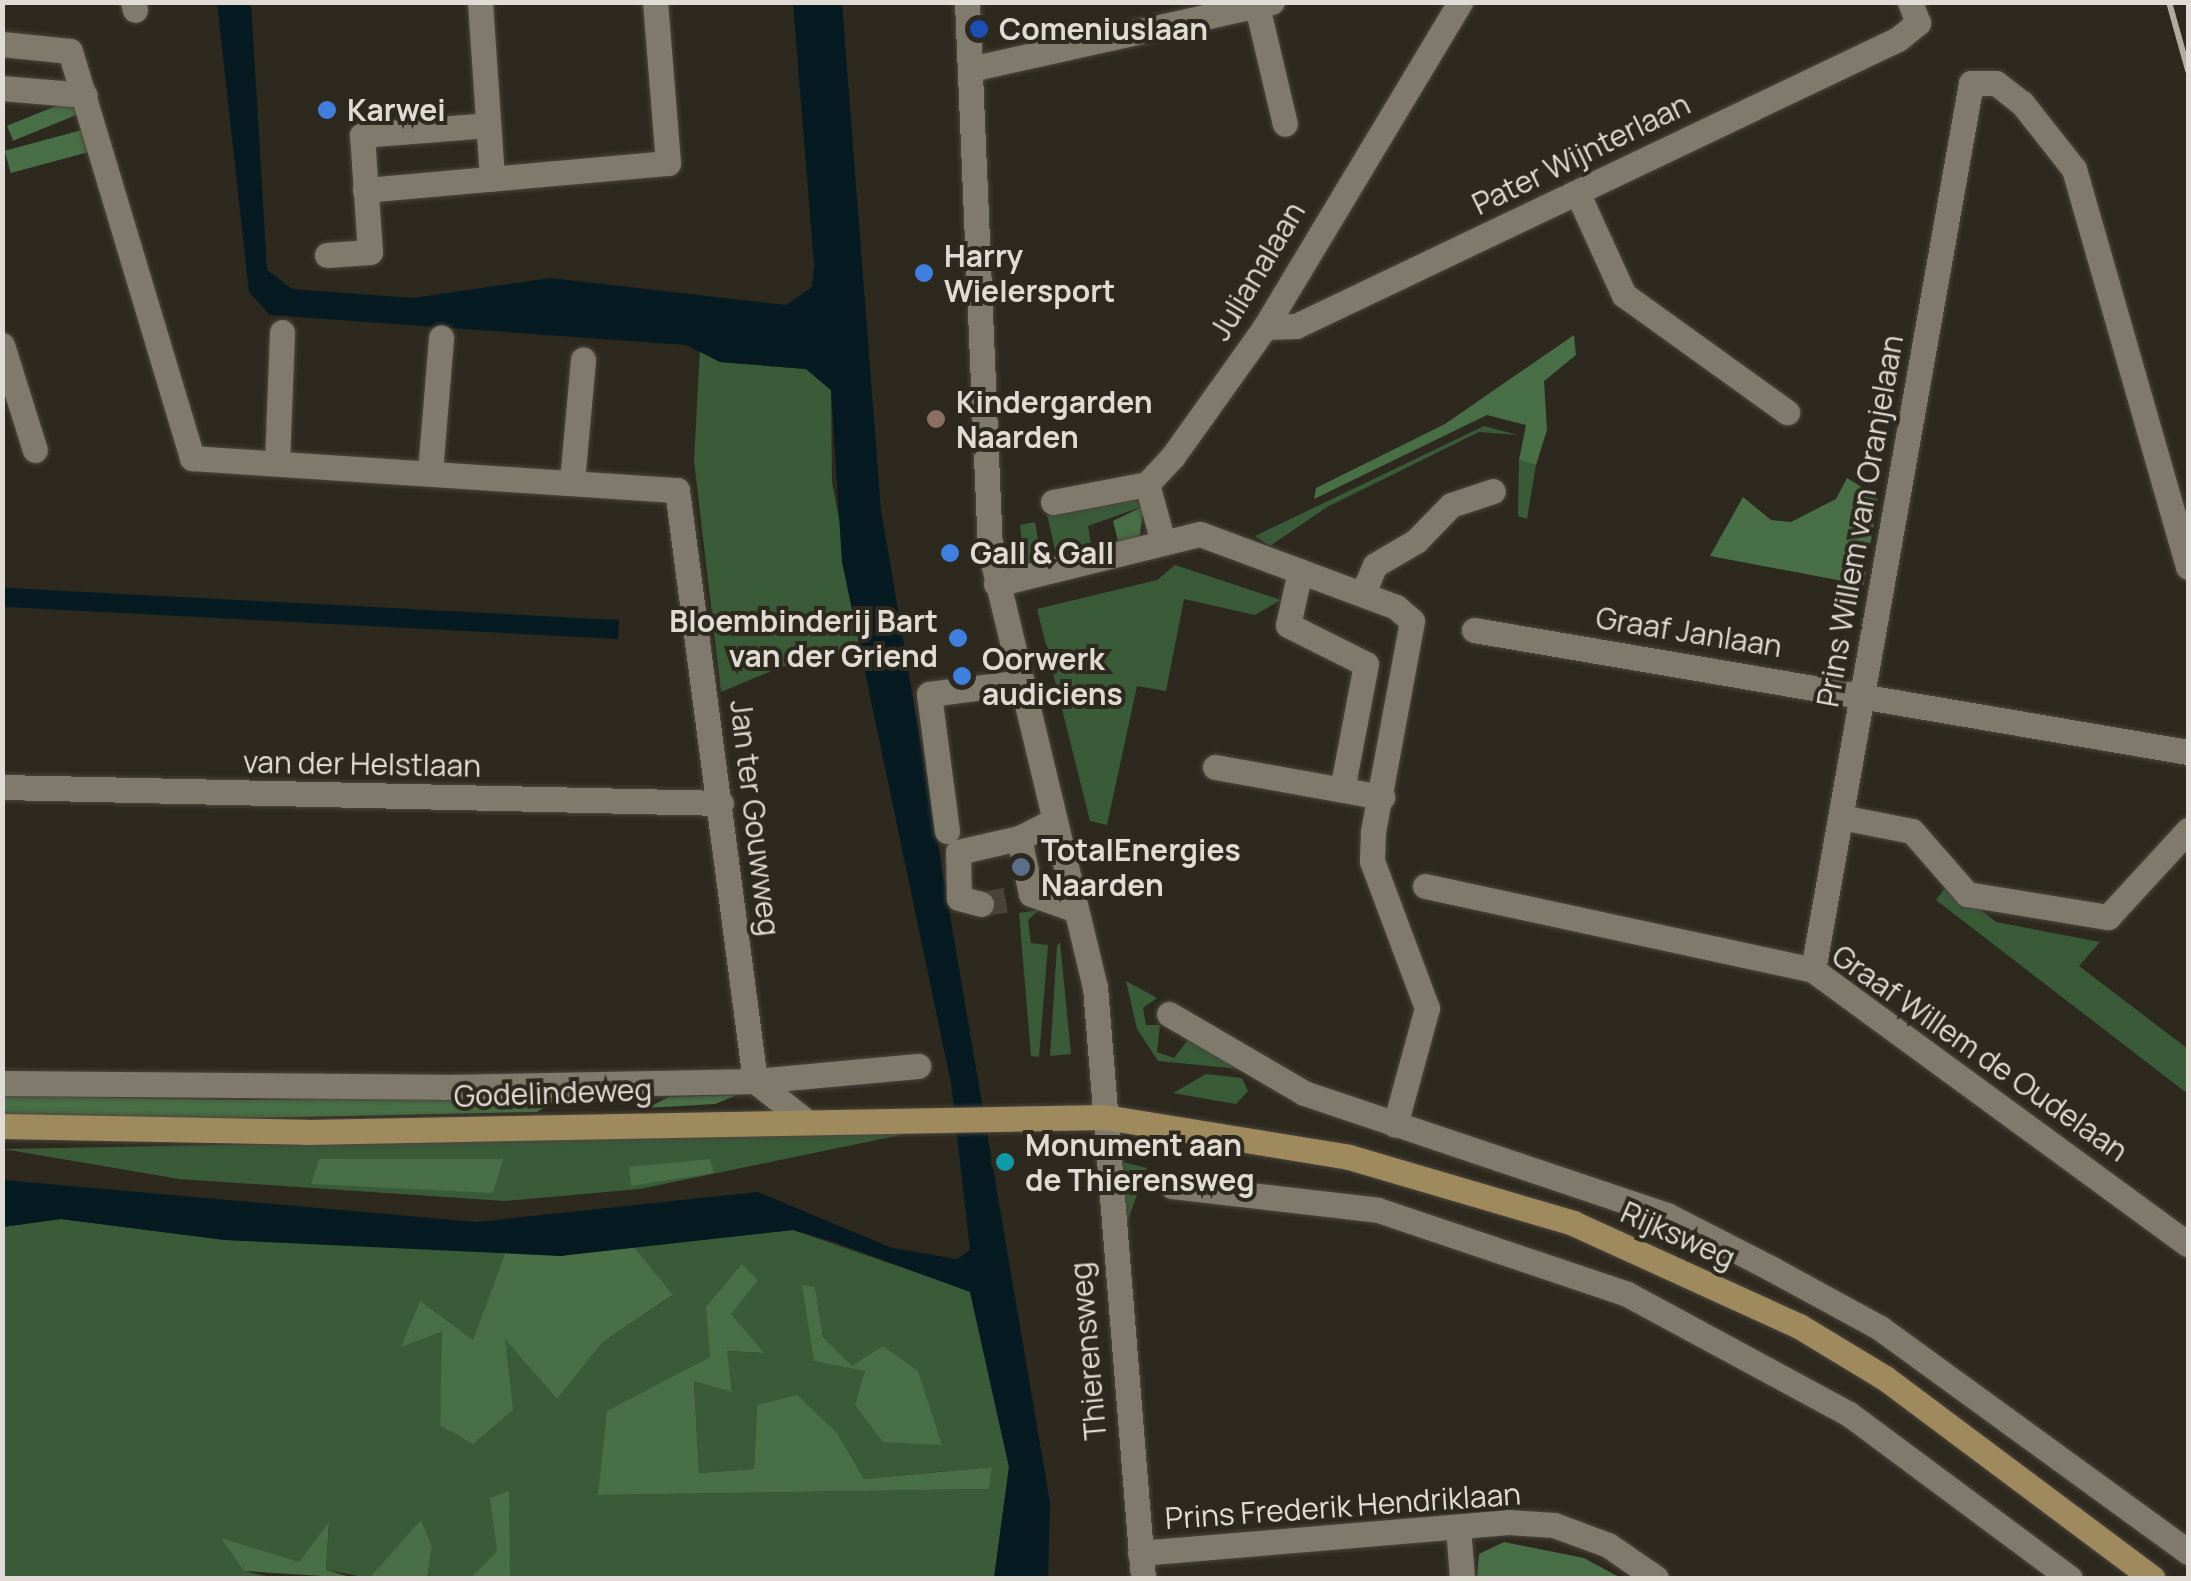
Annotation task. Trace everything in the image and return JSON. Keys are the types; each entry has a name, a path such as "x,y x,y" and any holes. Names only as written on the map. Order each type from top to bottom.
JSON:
{"main road":[{"name":"Godelindeweg","path":"2,1126 306,1132 940,1114 1105,1116"},
{"name":"Rijksweg","path":"1105,1116 1462,1183 1590,1231 1799,1326 1885,1378 2152,1578"}],"street":[{"path":"480,2 492,180"},
{"path":"378,189 668,163 655,2"},
{"name":"Thierensweg","path":"967,2 996,584 1095,987 1141,1566"},
{"name":"Julianalaan","path":"1147,484 1265,327 1460,2"},
{"path":"970,68 1013,66 1264,4 1285,124"},
{"name":"Pater Wijnterlaan","path":"1265,327 1296,326 1577,192 1914,13"},
{"name":"Jan ter Gouwweg","path":"2,44 64,44 85,94 192,458 677,490 755,1080"},
{"name":"Prins Willem van Oranjelaan","path":"1814,970 1971,84 1996,82 2022,103 2074,169 2188,567"},
{"path":"2,88 85,94"},
{"path":"326,255 370,252 378,189 362,135 488,125"},
{"path":"1577,192 1624,295 1787,412"},
{"path":"277,463 282,332"},
{"path":"430,472 441,337"},
{"path":"2,345 35,450"},
{"path":"572,481 582,359"},
{"path":"1053,502 1147,484 1163,542"},
{"path":"1363,593 1375,565 1416,541 1450,505 1493,491"},
{"path":"996,584 1200,534 1363,593 1412,622 1372,862 1427,1008 1395,1125"},
{"path":"1300,571 1288,625 1366,664 1342,790"},
{"name":"Graaf Janlaan","path":"1474,630 2188,752"},
{"path":"981,904 959,898 929,694 1021,682"},
{"path":"1216,767 1382,796"},
{"name":"van der Helstlaan","path":"2,788 721,803"},
{"path":"1840,817 1912,831 1967,894 2108,918 2188,830"},
{"path":"953,842 1019,838 1053,821"},
{"path":"1019,838 1020,896 1074,909"},
{"name":"Graaf Willem de Oudelaan","path":"1425,886 1814,970 2188,1244"},
{"name":"Rijksweg","path":"1168,1014 1304,1093 1666,1215 1772,1269 1880,1328 2184,1538"},
{"name":"Godelindeweg","path":"2,1083 755,1080 918,1066"},
{"path":"755,1080 802,1118"},
{"path":"1172,1186 1378,1210 1627,1294 1850,1414 2070,1578"},
{"name":"Prins Frederik Hendriklaan","path":"1141,1566 1458,1526 1554,1525 1608,1545 1656,1578"},
{"path":"1458,1526 1462,1578"}],"green space":[{"path":"71,100 77,115 13,141 7,126"},
{"path":"82,130 88,152 11,173 5,151"},
{"path":"1574,335 1576,355 1544,381 1547,430 1536,465 1519,460 1526,425 1487,415 1314,499 1316,488 1445,424"},
{"path":"700,348 720,362 806,369 831,390 832,482 864,651 781,667 721,692 694,461"},
{"path":"1484,426 1518,435 1479,432 1327,507 1270,546 1255,536"},
{"path":"1519,460 1536,465 1527,519 1518,516"},
{"path":"1847,478 1878,497 1864,585 1710,556 1743,497 1771,520 1791,522 1836,499"},
{"path":"1132,499 1144,506 1088,526 1092,551 1057,558 1047,515"},
{"path":"1144,506 1139,541 1119,545 1113,521"},
{"path":"1035,522 1042,562 1025,567 1020,525"},
{"path":"1175,565 1281,600 1255,615 1184,599 1166,691 1137,686 1107,825 1090,821 1037,609 1157,580"},
{"path":"1948,884 1996,922 2100,942 2079,966 2188,1049 2188,1094 1936,900"},
{"path":"1039,910 1028,920 1031,943 1048,945 1039,1057 1031,1056 1019,913"},
{"path":"1060,942 1071,1054 1050,1056 1057,946"},
{"path":"1126,981 1157,998 1143,1008 1146,1025 1160,1025 1157,1052 1174,1058 1191,1036 1240,1069 1158,1061 1137,1029"},
{"path":"1206,1074 1242,1078 1248,1091 1236,1104 1173,1093"},
{"path":"737,1095 715,1104 647,1108 669,1097"},
{"path":"3,1096 244,1100 562,1096 537,1112 209,1119 3,1117"},
{"path":"915,1132 640,1189 504,1201 179,1179 3,1149"},
{"path":"319,1159 503,1159 493,1193 311,1184"},
{"path":"710,1159 714,1173 631,1186 629,1167"},
{"path":"1122,1162 1147,1168 1126,1225 1121,1193"},
{"path":"61,1219 225,1240 507,1248 473,1341 420,1302 402,1346 443,1332 440,1424 504,1337 557,1399 603,1342 672,1296 633,1246 793,1230 970,1291 1009,1467 994,1578 427,1578 432,1546 421,1521 369,1578 326,1570 329,1525 299,1562 244,1571 275,1578 3,1578 2,1227","holes":["815,1287 823,1337 851,1366 814,1361","707,1307 763,1353 726,1351 732,1391 694,1380 699,1473 754,1469 757,1405 838,1434 864,1479 991,1467 989,1489 599,1495 684,1372 710,1357"]},
{"path":"633,1246 673,1295 603,1342 557,1399 505,1339 513,1410 473,1444 440,1425 442,1332 401,1347 420,1301 473,1340 507,1248 560,1256"},
{"path":"742,1264 758,1280 731,1314 764,1353 727,1351 732,1392 694,1381 699,1473 754,1469 757,1405 797,1395 838,1434 864,1479 992,1467 989,1489 598,1495 607,1411 710,1357 706,1307"},
{"path":"802,1285 815,1287 823,1337 852,1366 883,1346 918,1371 942,1445 883,1442 855,1405 865,1371 814,1361"},
{"path":"509,1491 510,1578 471,1578 497,1551 490,1498"},
{"path":"421,1520 432,1546 427,1578 369,1578"},
{"path":"329,1522 326,1570 354,1578 244,1571 221,1538 299,1562"},
{"path":"1504,1542 1584,1558 1621,1578 1477,1578 1479,1554"}],"water":[{"path":"217,3 251,3 267,270 292,289 413,298 550,278 786,305 812,287 814,265 793,3 842,3 881,510 1050,1503 1048,1578 994,1578 1009,1467 970,1292 834,1242 793,1230 560,1256 225,1240 61,1219 3,1227 3,1180 476,1222 758,1192 892,1248 957,1259 970,1250 951,1083 842,562 831,390 806,369 720,362 686,345 270,315 249,292"},
{"path":"4,588 619,620 618,639 3,607"}],"tunnel":[{"path":"981,904 1010,899"}],"railway":[{"path":"2169,2 2188,70"}],"place":[{"name":"Comeniuslaan","path":"979,29"},
{"name":"Karwei","path":"327,110"},
{"name":"Harry Wielersport","path":"924,273"},
{"name":"Kindergarden Naarden","path":"936,419"},
{"name":"Gall & Gall","path":"950,553"},
{"name":"Bloembinderij Bart van der Griend","path":"958,638"},
{"name":"Oorwerk audiciens","path":"962,676"},
{"name":"TotalEnergies Naarden","path":"1021,867"},
{"name":"Monument aan de Thierensweg","path":"1005,1162"}]}
